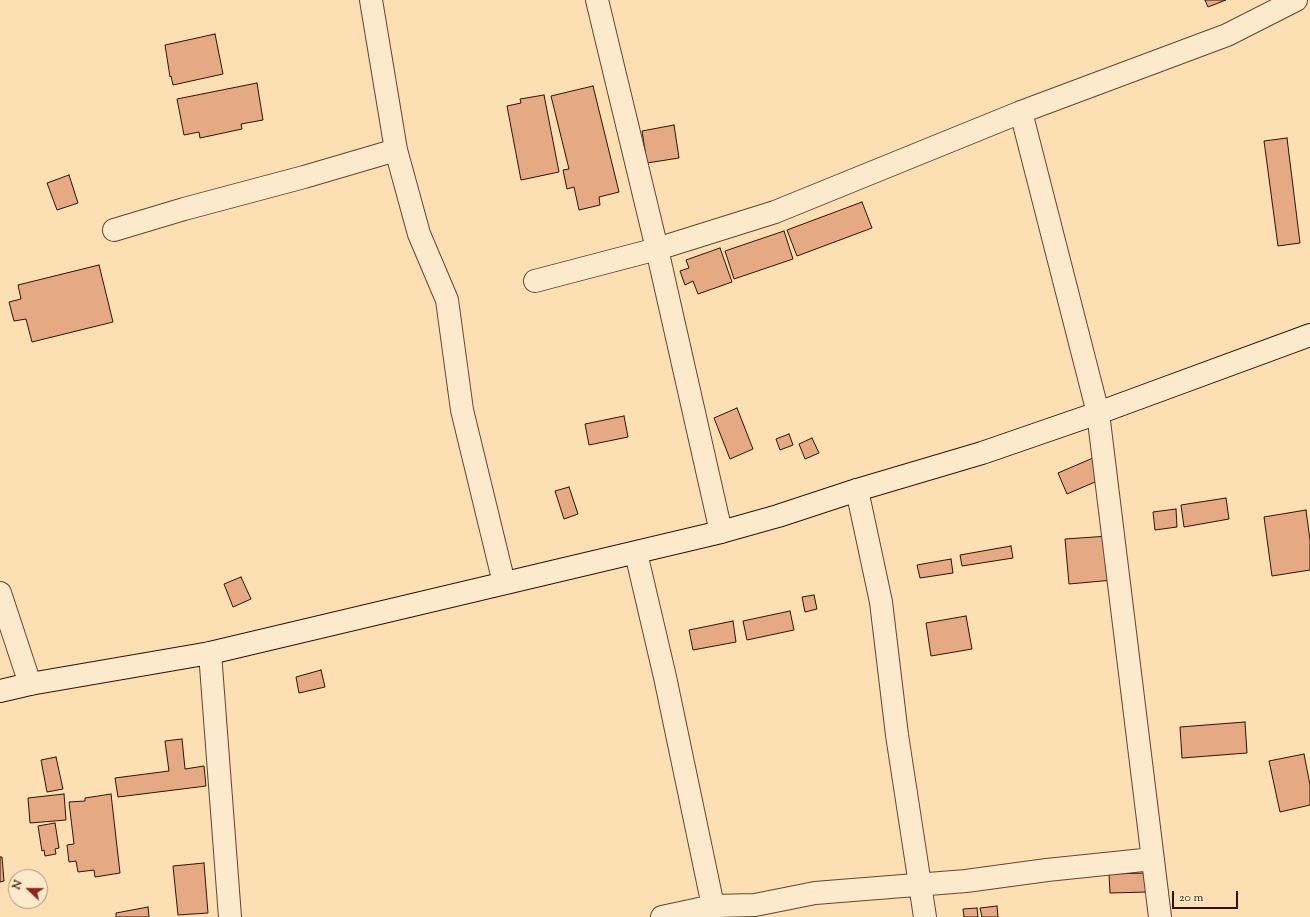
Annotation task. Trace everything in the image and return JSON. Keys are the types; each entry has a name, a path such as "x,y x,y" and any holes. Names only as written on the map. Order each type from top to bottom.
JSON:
{"street":[{"path":"370,0 396,150 419,234 447,300 462,410 504,583"},
{"path":"597,0 657,249 721,532"},
{"path":"535,281 657,249 775,212 1021,112 1227,35 1296,0"},
{"path":"1021,112 1098,413 1160,917"},
{"path":"114,230 396,150"},
{"path":"0,691 30,684 210,653 721,532 778,516 856,490 982,452 1098,413 1310,335"},
{"path":"856,490 881,602 897,735 925,917"},
{"path":"636,553 666,677 713,912"},
{"path":"0,593 30,684"},
{"path":"210,653 230,917"},
{"path":"662,917 713,912 815,893 966,881 1047,870 1154,859"}],"building":[{"path":"1205,0 1226,0 1208,7"},
{"path":"215,34 223,74 173,85 171,76 170,77 165,45"},
{"path":"257,83 263,120 241,124 242,129 200,138 199,132 184,135 177,99"},
{"path":"593,86 619,192 599,197 600,205 579,210 574,187 567,189 563,170 569,169 551,96"},
{"path":"544,95 559,172 521,180 507,106 521,103 520,99"},
{"path":"674,125 679,158 647,163 642,131"},
{"path":"1287,138 1300,243 1278,246 1264,141"},
{"path":"69,175 78,203 57,210 47,183"},
{"path":"862,202 872,228 797,256 787,230"},
{"path":"784,231 793,259 734,279 725,251"},
{"path":"720,248 732,282 698,294 693,281 685,285 680,271 689,268 686,260"},
{"path":"99,265 113,322 32,342 26,319 14,321 9,302 21,299 18,285"},
{"path":"737,408 753,449 730,459 714,418"},
{"path":"624,416 628,437 589,445 585,424"},
{"path":"789,434 793,445 780,450 776,439"},
{"path":"812,438 819,453 805,459 799,444"},
{"path":"1093,458 1102,479 1067,494 1058,473"},
{"path":"569,487 578,514 564,519 555,491"},
{"path":"1226,498 1229,519 1184,527 1181,505"},
{"path":"1176,509 1177,527 1155,530 1153,512"},
{"path":"1306,510 1310,540 1310,570 1272,576 1264,517"},
{"path":"1109,536 1113,580 1069,584 1065,539"},
{"path":"1011,546 1013,558 962,566 960,555"},
{"path":"951,559 953,573 920,578 917,565"},
{"path":"241,577 251,599 233,607 224,584"},
{"path":"814,595 817,609 805,612 802,597"},
{"path":"790,611 794,630 747,640 743,621"},
{"path":"966,616 972,649 931,656 926,623"},
{"path":"733,621 736,642 693,650 689,630"},
{"path":"321,670 325,687 299,693 296,677"},
{"path":"1245,722 1247,753 1182,758 1180,727"},
{"path":"182,739 185,769 204,766 206,786 118,797 115,778 169,771 165,741"},
{"path":"1304,754 1310,785 1310,805 1280,812 1269,761"},
{"path":"56,757 63,789 47,792 41,760"},
{"path":"64,794 66,820 30,823 28,798"},
{"path":"111,794 120,873 95,877 94,870 78,872 76,861 69,862 67,845 74,844 69,802 85,801 85,798"},
{"path":"55,823 59,848 55,849 56,854 45,856 44,850 42,851 38,826"},
{"path":"0,857 2,857 4,881 0,882"},
{"path":"204,863 208,913 178,915 173,866"},
{"path":"1147,873 1148,892 1110,893 1109,874"},
{"path":"997,906 998,917 982,917 980,908"},
{"path":"148,907 149,917 116,917 116,913"},
{"path":"977,908 978,917 964,917 963,909"}]}
